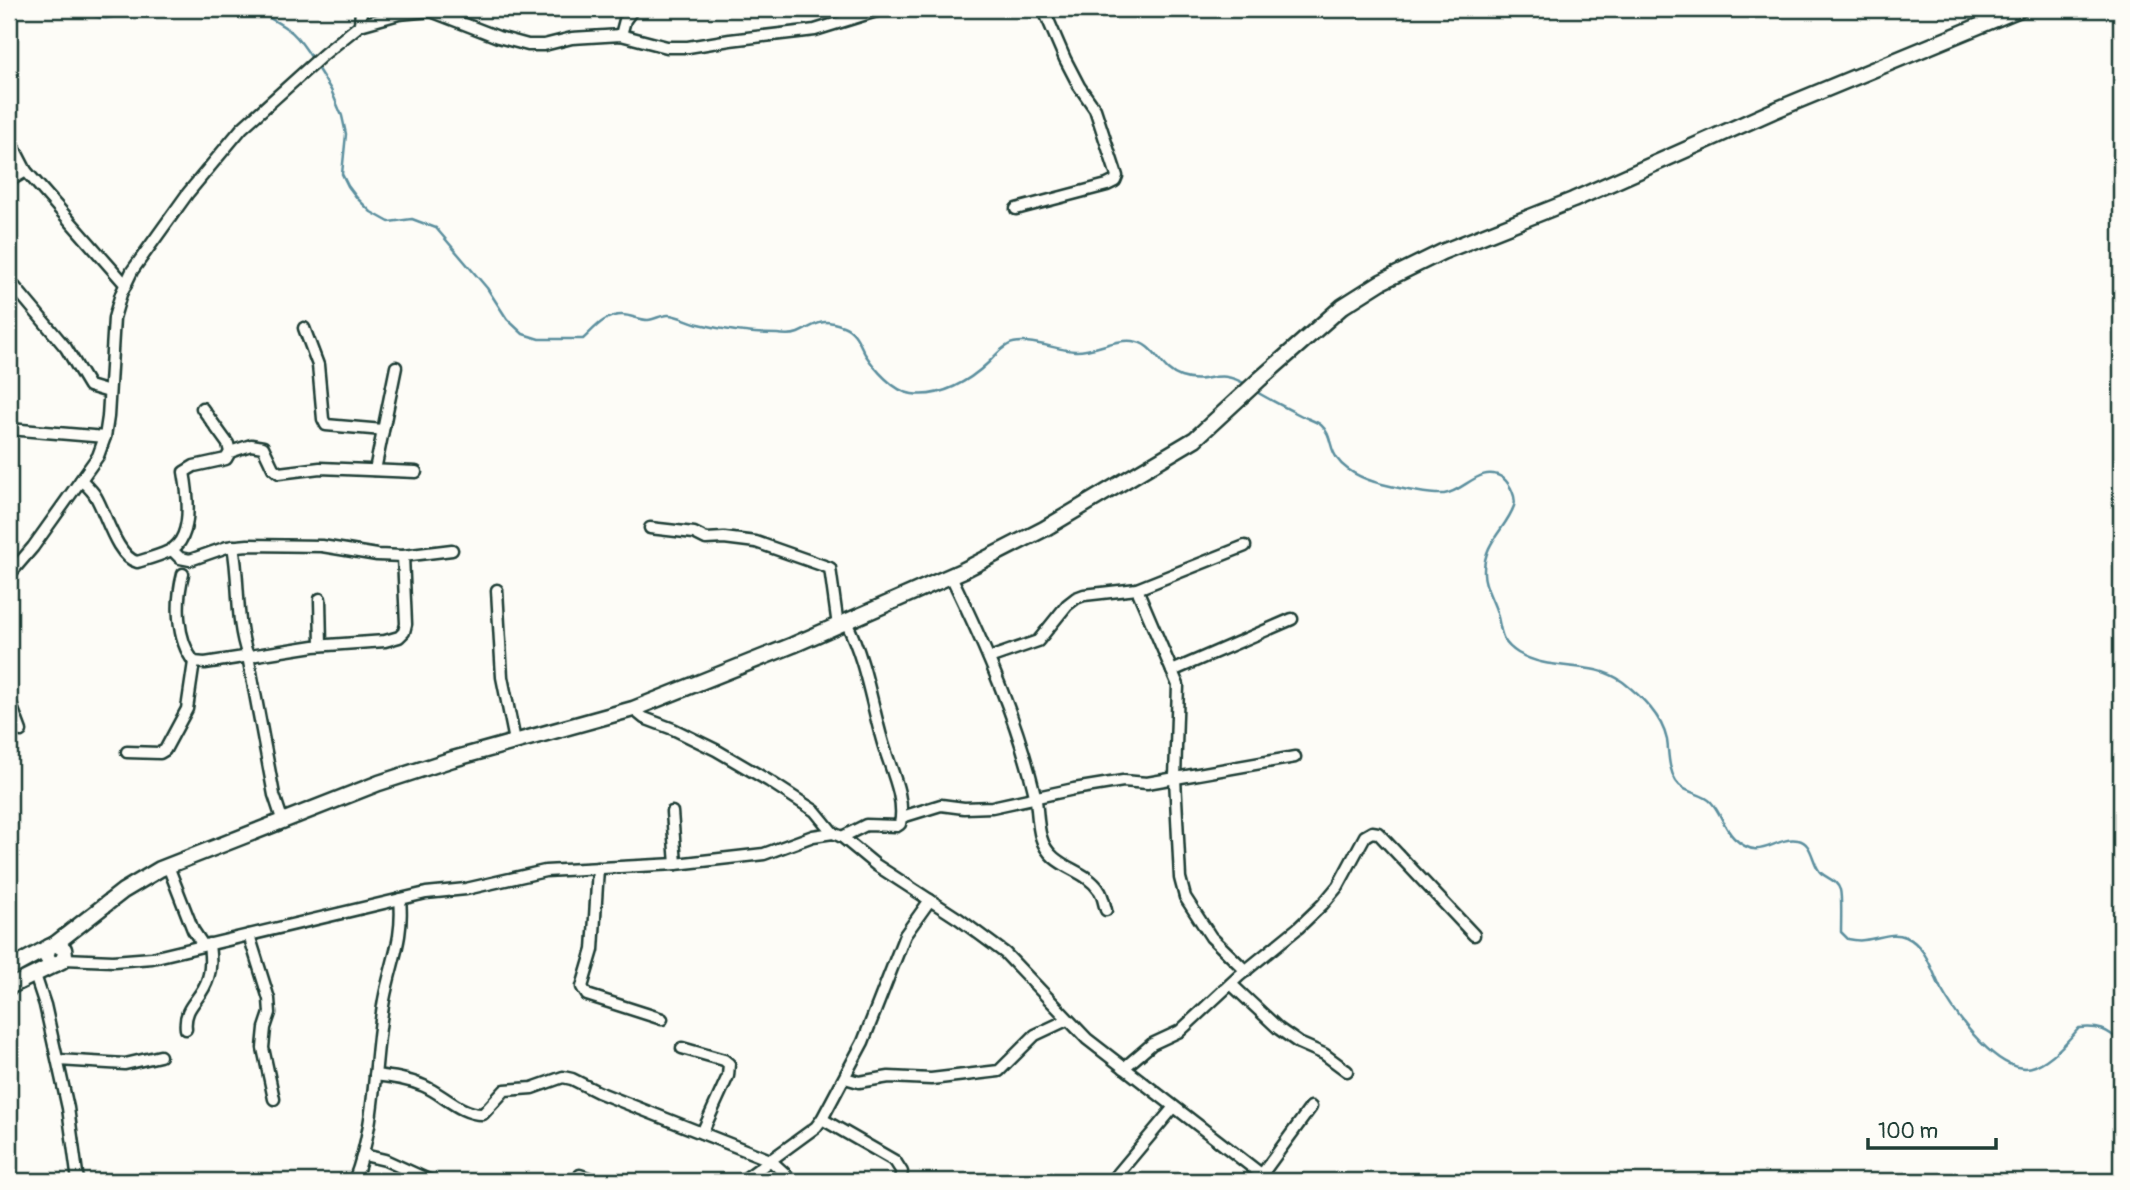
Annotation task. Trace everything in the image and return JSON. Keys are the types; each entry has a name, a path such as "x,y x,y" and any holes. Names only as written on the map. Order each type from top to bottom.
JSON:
{"main road":[{"path":"9,969 52,946 123,891 168,866 379,783 515,741 633,709 842,624 1008,549 1195,439 1343,306 1381,282 1441,252 1573,200 1773,111 2020,9"},
{"path":"9,987 60,961 64,949 52,946"}],"street":[{"path":"360,26 361,9"},
{"path":"621,35 625,20 633,9"},
{"path":"9,575 33,547 98,456 105,437 114,318 132,271 188,193 242,128 324,54 360,26 400,14 431,11 450,13 498,37 528,45 544,45 572,38 621,35 667,47 688,47 815,30 883,9"},
{"path":"1016,209 1107,185 1115,181 1117,176 1095,109 1065,59 1046,9"},
{"path":"9,138 26,171 126,285"},
{"path":"9,181 26,171"},
{"path":"9,280 66,348 89,386 110,391"},
{"path":"9,298 22,294"},
{"path":"304,328 318,365 323,419 326,425 383,429"},
{"path":"375,470 396,367"},
{"path":"202,408 228,444 230,452"},
{"path":"9,429 105,437"},
{"path":"80,480 95,494 129,559 137,562 172,550 183,535 188,514 184,472 194,466 226,459 230,452 251,445 263,447 273,468 279,473 320,468 416,472"},
{"path":"60,961 152,958 426,893 466,888 545,871 676,864 764,854 813,836 837,835 866,825 900,824 902,817 898,790 856,642 842,624 830,568 756,542 706,539 679,530 650,528"},
{"path":"172,550 180,558 190,560 233,546 322,546 377,555 403,556 452,550"},
{"path":"233,546 239,577 238,617 274,795 282,820"},
{"path":"989,658 1038,641 1067,605 1076,598 1137,589 1245,546"},
{"path":"194,662 205,663 321,645 385,641 399,637 404,632 406,613 403,556"},
{"path":"127,752 160,754 187,709 194,662 184,643 180,618 178,596 183,574"},
{"path":"951,576 989,658 1019,740 1035,796 1041,837 1048,852 1059,863 1085,877 1099,889 1107,910"},
{"path":"1137,589 1178,685 1180,700 1175,778 1180,878 1185,897 1211,937 1246,971"},
{"path":"497,590 502,677 515,741"},
{"path":"320,599 321,645"},
{"path":"1172,671 1293,619"},
{"path":"9,699 21,731"},
{"path":"633,709 644,718 705,745 815,811 837,835 876,865 1005,953 1087,1039 1259,1177 1270,1181"},
{"path":"902,817 941,804 964,808 992,807 1035,796 1123,781 1147,783 1294,757"},
{"path":"672,812 676,864"},
{"path":"1124,1068 1153,1044 1180,1031 1298,928 1338,886 1365,836 1372,832 1378,834 1474,934"},
{"path":"168,866 193,929 206,944 211,963 208,979 184,1016 186,1029"},
{"path":"598,868 593,950 582,987 587,995 662,1019"},
{"path":"354,1181 364,1155 372,1114 384,1001 403,922 400,899"},
{"path":"742,1181 816,1127 822,1119 863,1042 905,935 930,900"},
{"path":"248,934 270,999 263,1048 274,1100"},
{"path":"35,975 58,1060 78,1181"},
{"path":"1231,984 1279,1029 1299,1043 1324,1054 1347,1071"},
{"path":"845,1078 859,1082 889,1077 931,1079 999,1072 1035,1035 1067,1020"},
{"path":"682,1048 724,1060 729,1064 728,1076 702,1133"},
{"path":"58,1060 125,1064 160,1056"},
{"path":"375,1074 401,1078 425,1086 465,1110 478,1114 483,1114 505,1090 531,1088 563,1077 770,1160 793,1181"},
{"path":"1112,1181 1174,1107"},
{"path":"1259,1177 1311,1107"},
{"path":"822,1119 895,1161 902,1172 899,1181"},
{"path":"364,1155 385,1160 431,1181"},
{"path":"580,1175 598,1181"}],"waterway":[{"path":"81,9 101,18 133,9"},
{"path":"254,9 294,34 313,60"},
{"path":"316,66 331,90 342,116 346,134 342,174 357,198 371,212 389,222 412,219 436,228 487,288 507,319 523,334 539,339 583,339 605,320 622,315 648,320 672,315 728,330 785,335 796,334 819,323 829,322 851,331 869,360 898,389 923,395 944,391 963,382 1002,349 1015,343 1031,343 1075,351 1132,341 1147,346 1167,369 1181,377 1199,379 1220,376 1247,385"},
{"path":"1255,391 1321,425 1337,459 1348,469 1368,480 1413,491 1444,494 1487,474 1503,478 1512,491 1515,503 1487,553 1484,573 1485,583 1507,644 1531,659 1598,671 1623,682 1644,701 1661,723 1667,740 1669,761 1679,785 1711,802 1731,834 1743,845 1760,849 1789,840 1798,840 1807,845 1818,869 1839,887 1841,932 1848,939 1854,940 1895,935 1913,941 1919,946 1957,1014 1980,1042 1994,1054 2022,1068 2035,1066 2053,1055 2079,1028 2102,1030 2112,1034 2121,1043"}]}
